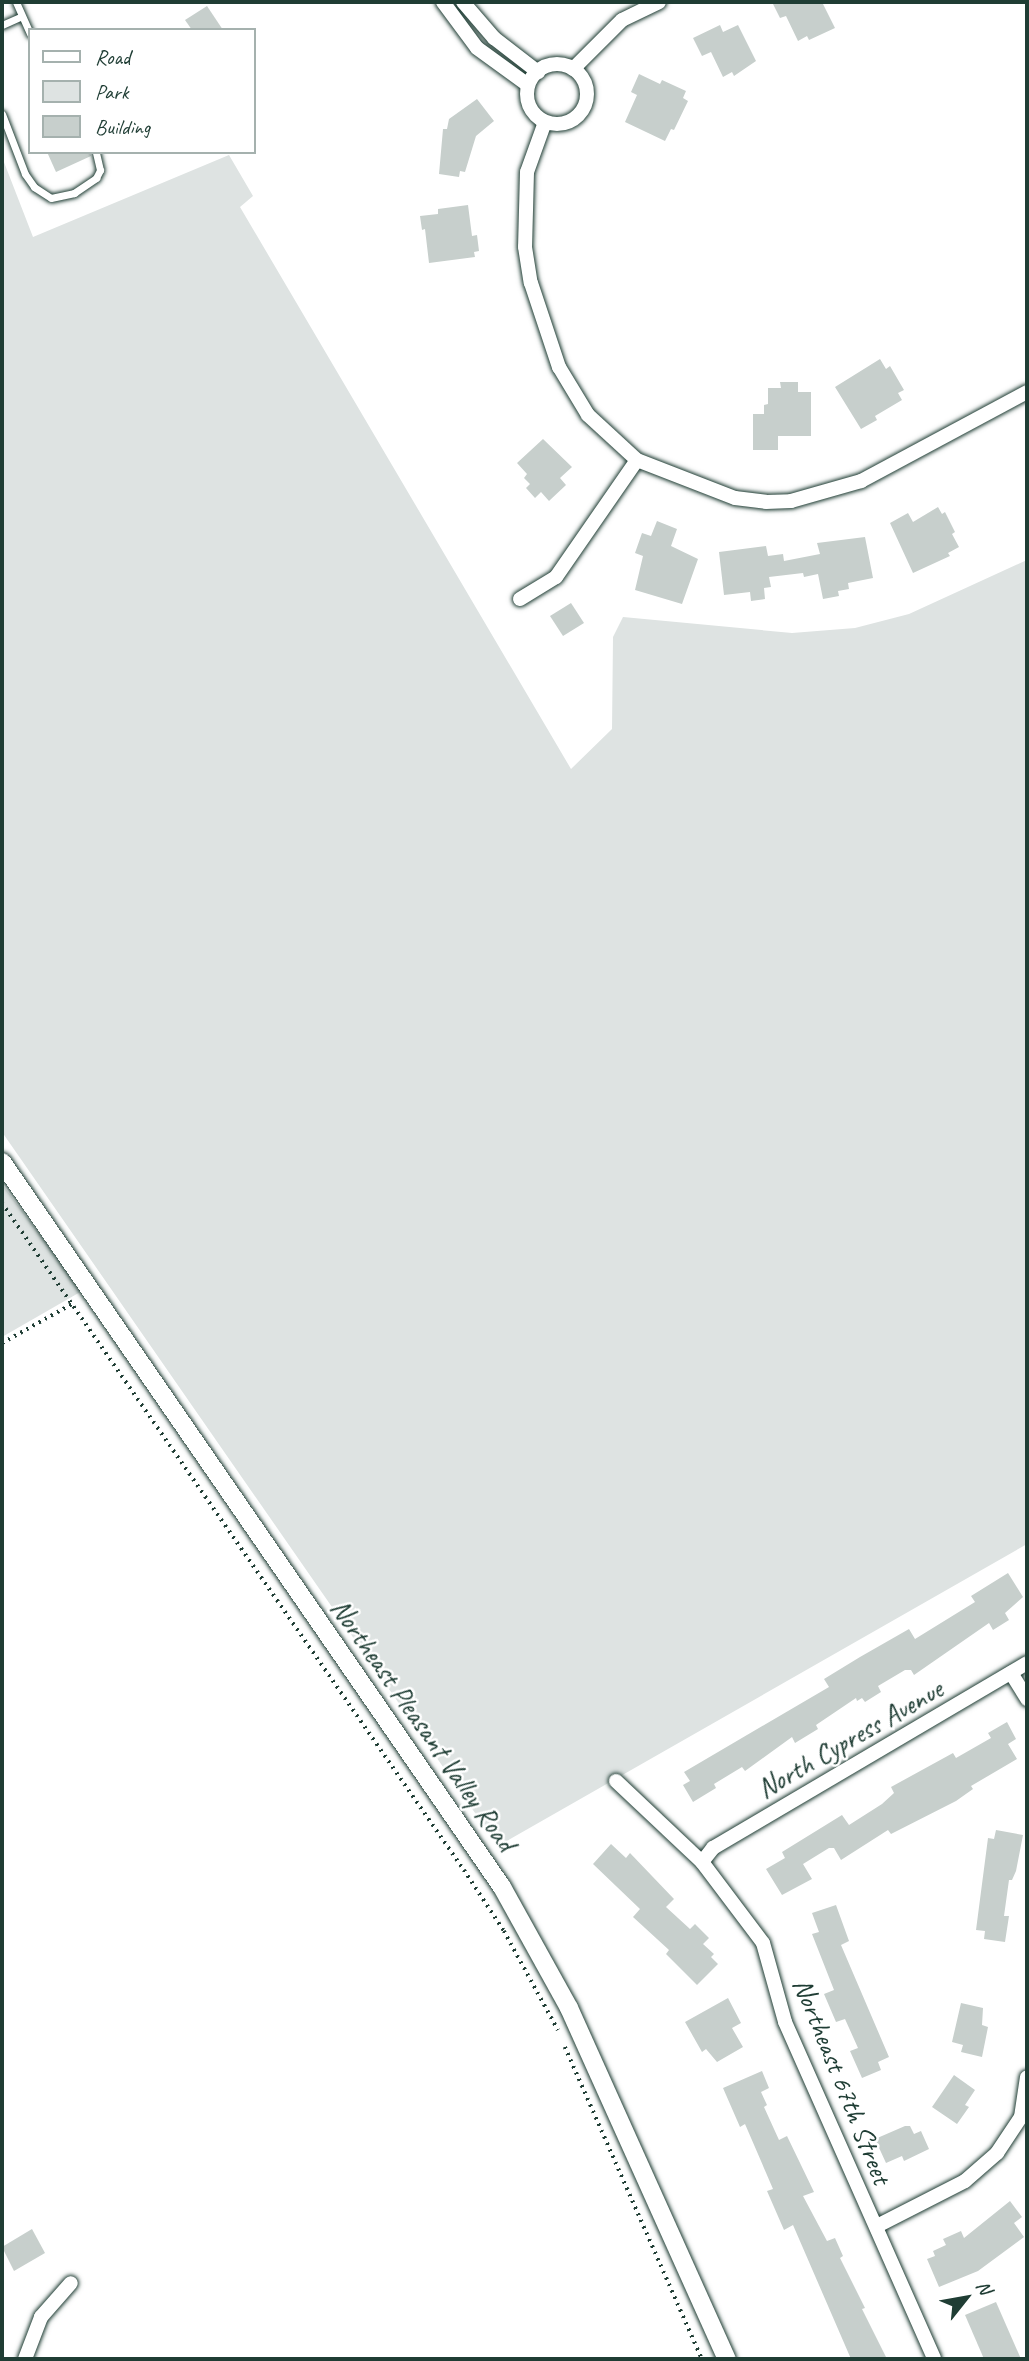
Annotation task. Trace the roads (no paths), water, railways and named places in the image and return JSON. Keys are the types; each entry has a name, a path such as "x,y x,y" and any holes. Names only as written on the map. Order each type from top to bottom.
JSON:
{"street":[{"path":"443,2 477,48 528,85"},
{"path":"463,2 494,38 538,72"},
{"path":"573,69 622,20 659,2"},
{"path":"555,64 573,69 586,85 585,106 572,121 562,124 545,122 530,106 528,85 538,72 555,64"},
{"path":"545,122 527,172 525,247 531,283 559,367 582,405 610,437 637,460 735,498 766,502 791,500 861,481 1027,392"},
{"path":"520,599 556,577 637,460"},
{"name":"Northeast Pleasant Valley Road","path":"2,1162 502,1887 569,2008 727,2359"},
{"name":"North Cypress Avenue","path":"702,1862 713,1848 1027,1663"},
{"path":"1011,1673 1027,1699"},
{"name":"Northeast 67th Street","path":"616,1781 702,1862 763,1943 785,2022 934,2359"},
{"path":"877,2226 965,2181 997,2153 1024,2118 1027,2077"},
{"path":"25,2359 41,2317 71,2283"}],"lane":[{"path":"16,2 20,17 28,31"},
{"path":"2,25 20,17"},
{"path":"2,114 25,174 34,187 51,198 74,194 96,178 100,170 96,154"}]}
